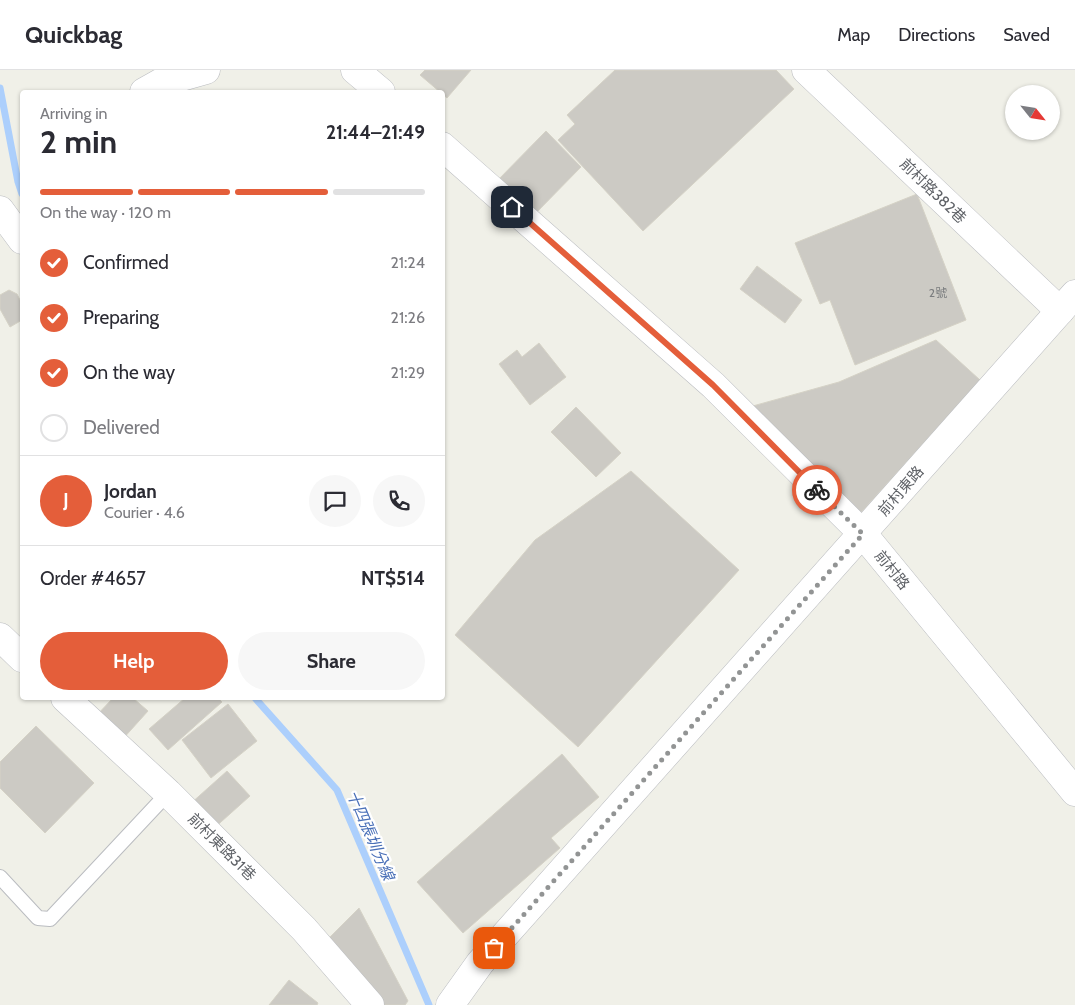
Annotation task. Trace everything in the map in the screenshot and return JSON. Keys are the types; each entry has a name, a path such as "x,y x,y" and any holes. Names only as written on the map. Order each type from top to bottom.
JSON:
{"street":[{"path":"148,90 160,83 206,70"},
{"path":"356,70 379,90"},
{"name":"前村路382巷","path":"806,70 1067,302"},
{"name":"前村路","path":"445,149 713,385 863,534 1075,792"},
{"path":"0,210 20,237"},
{"name":"前村東路","path":"452,1004 480,963 863,534 1067,302"},
{"path":"0,637 20,656"},
{"name":"前村東路31巷","path":"67,700 168,793 304,929 370,1005"}],"lane":[{"path":"0,877 38,918 50,919 168,793"}],"building":[{"path":"425,70 471,70 447,98 445,96 445,90 438,90 420,75"},
{"path":"615,70 776,70 794,89 643,231 558,140 575,124 567,115"},
{"path":"546,131 581,167 532,217 496,182"},
{"path":"917,194 966,320 855,365 830,300 820,304 795,243"},
{"path":"757,266 802,300 785,323 740,289"},
{"path":"9,290 17,294 20,300 20,321 10,327 0,309 0,295"},
{"path":"936,340 980,380 856,518 742,409 839,382"},
{"path":"539,343 566,377 530,405 499,364 517,350 522,357"},
{"path":"576,407 621,453 596,477 551,432"},
{"path":"631,471 739,570 578,747 455,635 535,540"},
{"path":"111,700 135,700 148,711 121,741 95,717"},
{"path":"183,700 220,700 222,702 168,750 149,729"},
{"path":"228,704 257,741 211,778 182,740"},
{"path":"36,726 94,783 45,833 0,788 0,762"},
{"path":"562,754 599,797 551,838 560,848 463,933 417,882"},
{"path":"227,771 250,796 212,830 189,805"},
{"path":"359,908 408,1001 405,1005 374,1005 322,945"},
{"path":"289,980 318,1003 317,1005 269,1005"}],"waterway":[{"name":"十四張圳分線","path":"0,88 20,188"},
{"name":"十四張圳分線","path":"257,700 337,790 429,1005"}],"way so far":[{"path":"494,948 863,534 817,490"}],"route":[{"path":"512,207 713,385 817,490"}]}
